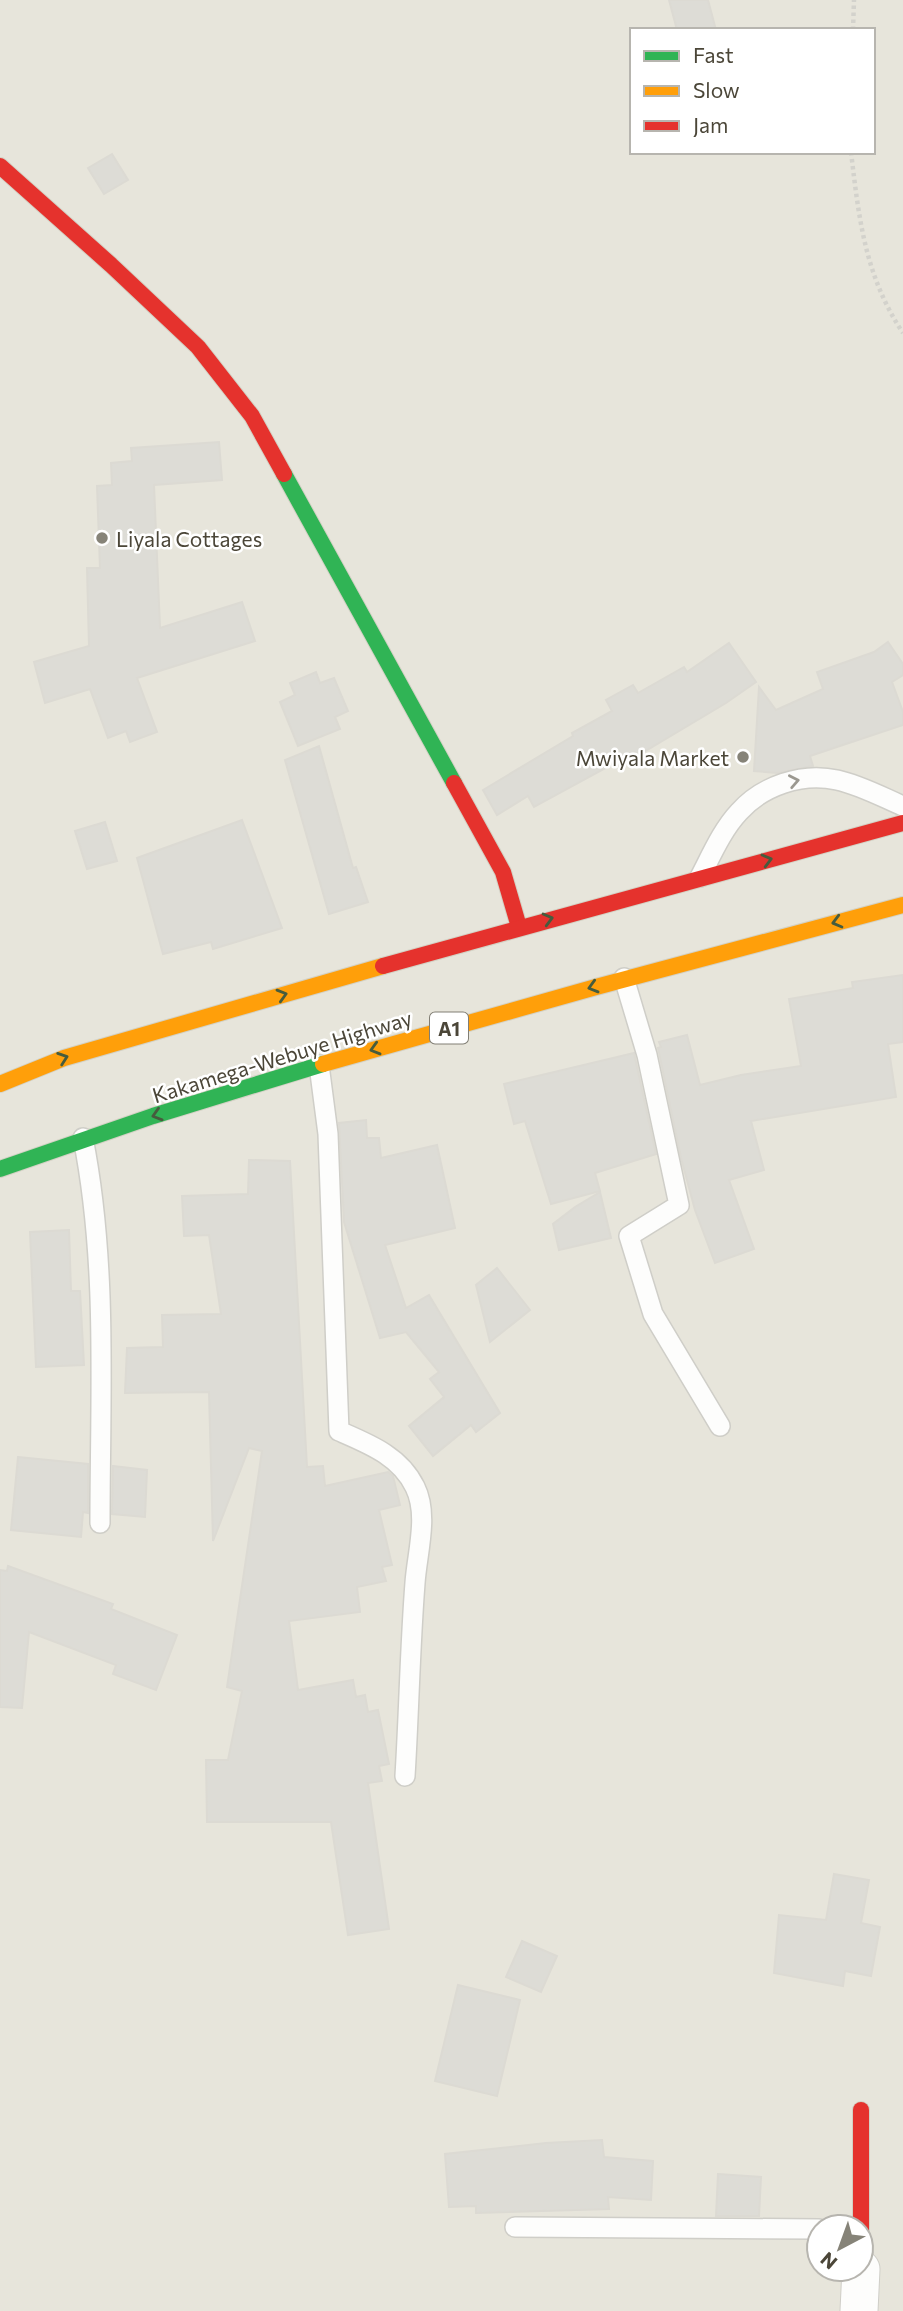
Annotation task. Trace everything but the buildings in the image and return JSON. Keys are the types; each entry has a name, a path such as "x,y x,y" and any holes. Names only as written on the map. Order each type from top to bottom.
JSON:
{"main road":[{"path":"0,166 198,347 252,416 503,872 519,927"},
{"path":"0,1084 64,1058 519,927 903,823"},
{"name":"Kakamega-Webuye Highway","path":"0,1169 83,1138 319,1065 624,978 903,905"},
{"path":"861,2110 861,2213"}],"street":[{"path":"859,2311 860,2283"}],"lane":[{"path":"699,878 738,813 759,794 783,783 806,779 836,780 903,806"},
{"path":"624,978 647,1055 679,1205 629,1236 653,1314 720,1426"},
{"path":"319,1065 328,1134 339,1431 382,1450 402,1469 415,1488 422,1515 415,1583 405,1776"},
{"path":"83,1138 93,1189 100,1314 100,1522"},
{"path":"515,2227 805,2229"}],"path":[{"path":"853,28 854,0"},
{"path":"851,154 859,218 871,271 903,333"}],"shaded area":[{"path":"0,0 903,0 903,2311 0,2311"}],"traffic: fast":[{"path":"284,474 454,783"},
{"path":"0,1169 153,1116 323,1064"}],"traffic: slow":[{"path":"323,1064 903,905"},
{"path":"0,1084 64,1058 383,966"}],"traffic: jam":[{"path":"0,166 198,347 252,416 284,474"},
{"path":"454,783 503,872 519,927"},
{"path":"383,966 903,823"},
{"path":"861,2110 861,2213"}],"place":[{"name":"Liyala Cottages","path":"102,538"},
{"name":"Mwiyala Market","path":"743,757"}]}
